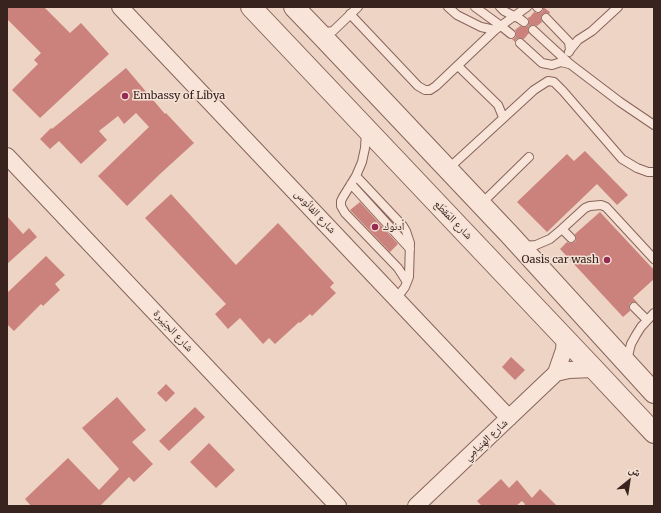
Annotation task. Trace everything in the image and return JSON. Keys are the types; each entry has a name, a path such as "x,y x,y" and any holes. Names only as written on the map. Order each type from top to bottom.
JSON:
{"street":[{"name":"شارع الفانُوس","path":"120,7 509,418"},
{"name":"شارع المَقطَع","path":"251,7 654,433"},
{"path":"294,7 448,169 654,394"},
{"name":"شارع الحِيَيرة","path":"7,156 338,506"},
{"name":"شارع الهِنيامِي","path":"416,506 556,373 564,350 565,338"},
{"path":"556,373 569,370 594,369"}],"lane":[{"path":"320,34 333,30 358,7"},
{"path":"448,7 457,15 481,27 498,28"},
{"path":"475,7 498,28 511,34"},
{"path":"500,7 504,11 524,22"},
{"path":"350,14 418,86 425,90 430,90 498,28 528,7"},
{"path":"570,64 568,54 578,40 592,31 618,7"},
{"path":"546,18 569,42 570,50"},
{"path":"534,30 570,64 620,102 654,125"},
{"path":"520,43 542,63 552,65 561,62 570,64"},
{"path":"458,66 498,105 503,117"},
{"path":"448,169 503,117 534,90 548,81 554,82 622,159 637,168 648,172 654,172"},
{"path":"366,129 364,155 356,176 341,201 342,209 398,268 407,282"},
{"path":"480,204 529,158"},
{"path":"356,176 403,226 408,237 410,249 409,277 402,292 396,299"},
{"path":"351,184 410,249"},
{"path":"520,247 536,245 550,239 585,208 601,205 606,207 654,259"},
{"path":"562,229 571,238"},
{"path":"634,307 647,320"},
{"path":"627,363 631,344 638,331 654,313"}],"building":[{"path":"7,7 44,7 70,33 81,23 109,54 40,118 12,90 38,64 34,60 41,53 7,19"},
{"path":"543,7 550,12 549,14 543,14 541,17 542,22 537,26 529,26 529,33 524,39 516,39 515,42 512,39 515,38 516,35 515,30 520,26 528,26 528,18 534,12 542,12"},
{"path":"126,68 165,114 166,113 194,143 127,206 98,176 149,127 136,113 124,124 118,116 99,131 107,140 81,164 59,141 50,149 40,139 51,128 52,129"},
{"path":"585,151 628,195 617,205 597,184 547,232 517,202 567,154 574,161"},
{"path":"171,194 236,265 278,223 334,283 330,287 336,293 312,316 310,314 300,323 299,322 275,344 269,338 263,344 240,318 228,329 215,314 226,304 145,218"},
{"name":"أدنوك","path":"360,202 398,244 390,252 350,210"},
{"name":"Oasis car wash","path":"600,212 654,270 654,279 633,298 638,303 630,303 630,311 623,317 560,249 567,242 575,242 575,234"},
{"path":"7,216 23,234 29,228 37,237 7,264"},
{"path":"46,256 65,275 55,284 60,290 43,306 41,304 14,331 7,324 7,293"},
{"path":"511,357 525,370 515,380 502,367"},
{"path":"166,384 175,393 166,402 157,393"},
{"path":"117,397 146,430 132,442 153,464 134,482 129,477 100,506 31,506 25,499 68,458 99,490 119,469 82,428"},
{"path":"195,407 205,417 169,451 159,441"},
{"path":"209,443 235,470 216,488 190,462"},
{"path":"501,479 509,488 517,480 532,498 540,489 557,506 524,506 525,504 522,501 516,506 482,506 477,501"}],"place":[{"name":"Embassy of Libya","path":"125,96"},
{"name":"أدنوك","path":"375,227"},
{"name":"Oasis car wash","path":"607,260"}]}
